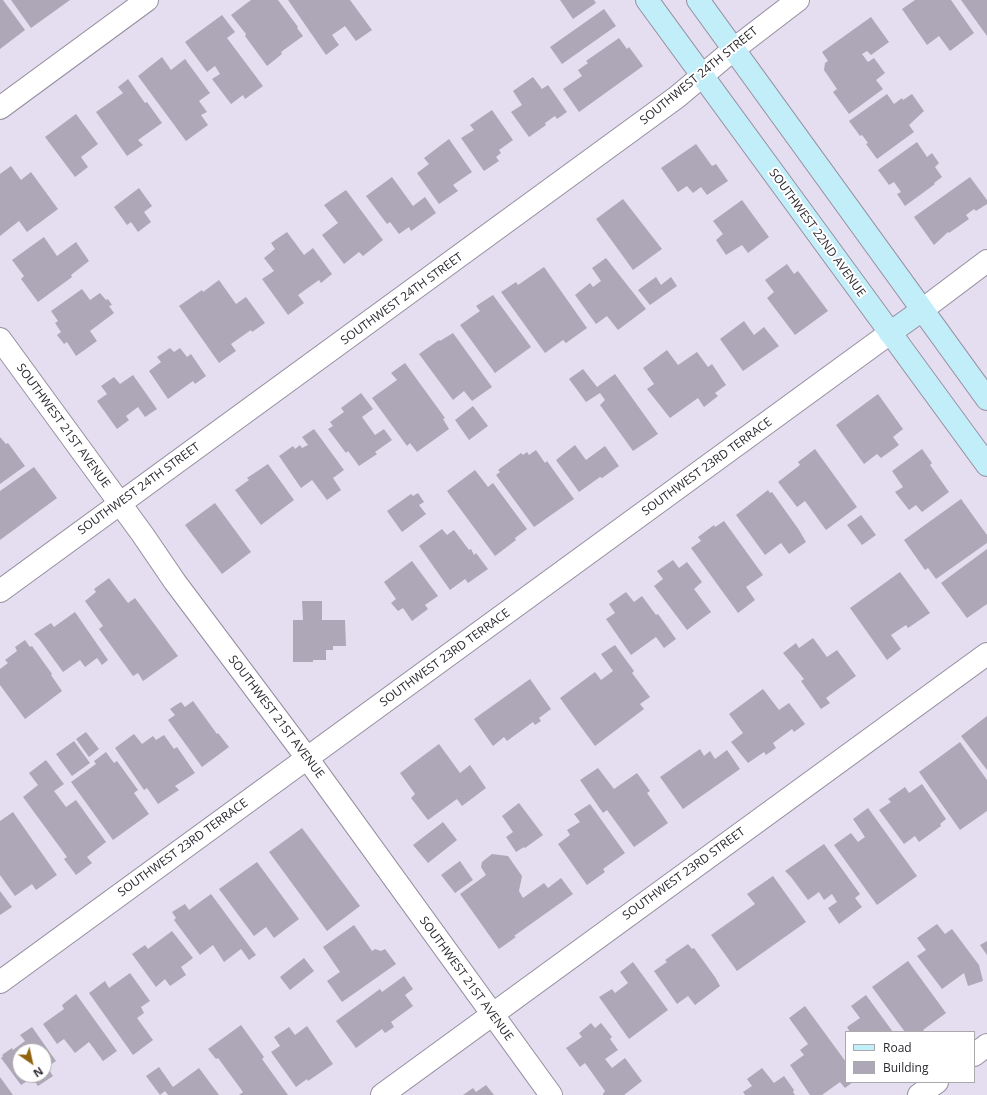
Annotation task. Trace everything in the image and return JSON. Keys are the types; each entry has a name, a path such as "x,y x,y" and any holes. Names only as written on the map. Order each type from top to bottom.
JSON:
{"main road":[{"name":"SOUTHWEST 22ND AVENUE","path":"647,0 987,464"},
{"path":"698,0 987,399"},
{"path":"890,333 922,310"}],"street":[{"path":"0,108 147,0"},
{"name":"SOUTHWEST 24TH STREET","path":"0,591 670,102 734,48 798,0"},
{"path":"922,310 987,262"},
{"name":"SOUTHWEST 23RD TERRACE","path":"0,982 890,333"},
{"name":"SOUTHWEST 21ST AVENUE","path":"0,339 175,582 307,758 551,1095"},
{"name":"SOUTHWEST 23RD STREET","path":"382,1095 987,654"},
{"path":"975,1054 987,1045"},
{"path":"919,1095 936,1083"}],"building":[{"path":"0,0 3,0 25,30 0,49"},
{"path":"11,0 70,0 31,28"},
{"path":"251,0 278,0 303,36 281,52 282,54 267,66 245,36 246,34 231,15"},
{"path":"288,0 350,0 372,30 356,41 345,26 332,35 339,45 326,55"},
{"path":"560,0 594,0 596,3 573,19"},
{"path":"915,0 951,0 974,33 950,51 939,36 927,45 902,9"},
{"path":"961,0 987,0 987,36"},
{"path":"604,9 616,26 562,64 550,47"},
{"path":"222,15 235,32 227,38 263,86 245,99 243,95 231,104 212,79 220,74 215,66 207,72 185,42"},
{"path":"871,17 889,42 871,55 867,51 862,54 868,62 874,58 885,73 876,80 883,89 849,114 833,92 837,89 824,70 825,63 828,61 822,52"},
{"path":"619,38 627,49 629,47 643,66 579,112 563,89 582,76 578,70 588,63 586,61"},
{"path":"162,57 171,70 185,59 210,93 199,101 207,112 201,115 208,125 186,141 138,76"},
{"path":"533,77 542,89 548,85 567,112 557,119 555,116 545,123 546,125 529,137 511,112 522,105 513,91"},
{"path":"128,79 145,103 147,102 162,123 138,140 143,145 127,156 96,112 123,93 118,87"},
{"path":"887,94 894,104 902,98 903,100 912,94 924,111 909,125 914,132 877,159 866,144 868,143 862,135 860,136 849,121"},
{"path":"492,110 513,140 499,150 501,153 496,157 499,161 484,171 461,138 474,130 470,125"},
{"path":"76,114 98,144 81,157 88,167 75,177 45,137"},
{"path":"449,139 472,172 453,185 458,191 439,204 417,173 429,164 424,158"},
{"path":"917,142 927,157 932,153 939,163 935,167 942,177 905,206 897,194 901,192 894,182 889,185 878,170"},
{"path":"696,144 712,166 716,164 728,181 707,195 701,187 693,193 687,186 678,192 661,168"},
{"path":"11,166 21,180 31,172 58,209 27,232 19,221 0,236 0,174"},
{"path":"392,177 413,206 425,197 436,213 411,231 409,227 399,234 390,222 387,224 366,196"},
{"path":"970,177 987,200 987,204 976,211 974,209 966,215 969,219 949,233 948,232 934,245 914,217"},
{"path":"139,188 152,206 144,212 151,222 138,232 131,222 127,225 114,207"},
{"path":"346,190 383,240 363,256 359,252 344,264 322,235 338,223 324,205"},
{"path":"623,199 662,249 633,270 596,219"},
{"path":"742,200 769,237 748,253 742,245 726,255 716,240 723,234 713,221"},
{"path":"287,232 304,255 313,248 332,274 321,283 319,280 298,295 304,303 288,315 262,279 274,271 264,258 275,249 271,243"},
{"path":"44,237 57,256 76,242 89,261 71,275 72,277 38,302 21,279 24,276 12,260"},
{"path":"606,258 646,309 618,330 607,316 596,324 575,295 590,283 593,287 601,281 592,268"},
{"path":"787,264 794,274 798,271 828,311 795,335 767,298 774,292 765,280"},
{"path":"544,267 587,328 566,343 563,340 545,353 501,292 516,282 518,285"},
{"path":"656,277 661,285 671,277 677,286 650,305 638,290"},
{"path":"219,280 236,304 246,297 265,323 252,332 251,330 231,344 236,351 219,363 179,306 202,290 203,292"},
{"path":"82,289 90,300 100,293 106,300 108,299 112,305 109,306 114,313 90,331 97,341 76,356 67,342 64,344 57,335 61,332 55,323 58,321 51,311"},
{"path":"493,295 531,347 495,373 460,325 480,311 476,306"},
{"path":"744,321 754,335 764,327 779,346 743,371 720,339"},
{"path":"453,333 492,387 472,401 464,391 453,400 419,354 439,340 440,341"},
{"path":"170,348 174,352 180,348 187,357 191,354 206,376 195,384 193,381 168,399 149,371 161,362 157,357"},
{"path":"667,350 678,365 697,352 708,367 712,364 726,385 715,393 718,396 704,407 698,398 670,418 647,389 654,384 643,368"},
{"path":"405,363 445,418 443,419 449,429 417,452 410,443 407,446 372,398 397,380 391,373"},
{"path":"583,369 597,387 615,374 658,434 633,451 600,405 605,400 600,393 586,402 569,379"},
{"path":"133,375 157,409 145,417 138,407 126,416 129,420 117,429 97,401 107,394 101,386 114,377 120,384"},
{"path":"361,393 373,409 362,417 375,435 384,429 392,440 375,452 377,454 359,466 348,451 346,453 328,429 333,426 330,422 344,412 341,408"},
{"path":"878,394 903,429 893,437 899,445 881,458 877,454 864,464 836,425"},
{"path":"473,406 488,426 469,440 455,420"},
{"path":"314,429 344,470 333,478 341,490 327,500 312,480 301,488 279,456 293,446 295,449 300,445 302,448 308,445 302,437"},
{"path":"0,437 6,444 8,443 25,466 0,484"},
{"path":"575,445 586,460 605,446 619,466 579,492 556,460"},
{"path":"815,449 857,507 826,530 805,501 797,507 778,482 800,465 798,462"},
{"path":"922,449 932,463 930,465 949,492 922,512 916,505 909,510 895,492 903,487 892,471"},
{"path":"536,450 545,463 547,461 574,499 534,527 496,475 500,472 498,470 521,453 523,455 527,452 529,455"},
{"path":"268,464 294,500 261,525 235,490 249,480 247,478"},
{"path":"34,467 57,498 0,540 0,491"},
{"path":"475,470 488,487 493,483 527,529 515,538 516,540 495,556 447,491"},
{"path":"768,490 770,493 772,492 806,542 789,554 781,543 765,555 736,515"},
{"path":"418,493 424,502 419,505 426,514 402,532 387,511 411,494 413,496"},
{"path":"961,499 987,535 987,543 936,579 928,568 925,570 904,540"},
{"path":"215,503 251,552 222,574 185,525"},
{"path":"861,515 876,535 862,545 847,525"},
{"path":"724,521 763,575 746,587 755,600 738,613 691,548 701,541 698,537 714,525 715,527"},
{"path":"442,529 447,535 454,530 469,550 471,549 474,555 476,553 488,569 468,583 465,579 450,590 419,546"},
{"path":"987,549 987,604 967,618 941,583"},
{"path":"673,560 679,568 687,562 702,582 694,589 711,612 687,630 654,586 663,579 657,571"},
{"path":"412,561 438,596 425,605 428,609 412,621 403,608 398,611 391,603 396,599 384,582"},
{"path":"900,572 930,613 908,628 906,625 891,635 901,649 887,660 850,608"},
{"path":"109,578 128,603 135,598 178,656 143,681 138,673 133,676 99,629 103,626 85,601 96,592 94,589"},
{"path":"626,592 634,602 642,596 656,615 658,614 676,639 664,648 656,637 631,655 606,619 615,613 609,604"},
{"path":"302,601 322,601 322,620 345,620 346,646 333,646 333,650 326,650 326,660 313,660 313,662 293,662 293,620 303,620"},
{"path":"75,612 108,660 102,665 97,658 85,667 80,660 63,672 34,634 51,623 54,627"},
{"path":"813,638 827,657 837,650 856,676 826,698 830,703 821,709 801,681 804,679 783,653 796,643 799,648"},
{"path":"25,640 30,647 32,646 62,691 25,719 0,685 0,669 8,663 5,660 17,651 15,647"},
{"path":"615,645 634,671 632,673 650,697 640,704 644,709 595,746 560,698 595,672 601,680 613,671 601,654"},
{"path":"530,679 551,709 539,718 541,721 535,725 533,722 507,741 504,737 493,746 474,719"},
{"path":"763,689 779,710 789,703 805,724 794,732 792,729 773,743 776,748 766,755 764,752 748,763 731,742 743,733 729,714"},
{"path":"193,701 217,734 218,733 229,747 202,767 168,720 175,715 170,709 181,702 185,707"},
{"path":"987,716 987,770 961,736"},
{"path":"86,732 99,749 89,757 76,739"},
{"path":"134,734 142,744 153,736 156,740 164,735 174,749 177,747 195,773 175,786 179,790 158,804 147,788 144,790 115,748"},
{"path":"74,741 90,763 72,776 56,754"},
{"path":"960,742 987,780 987,811 960,830 919,772"},
{"path":"439,744 460,773 470,765 486,788 462,806 457,799 428,820 411,798 415,794 400,773"},
{"path":"700,749 704,756 710,751 715,759 727,750 740,769 683,809 660,777"},
{"path":"106,752 114,763 117,761 138,790 134,793 149,814 113,840 71,782 96,764 94,761"},
{"path":"46,760 64,784 54,791 66,807 76,800 106,842 87,857 92,863 76,875 64,859 67,857 23,797 38,785 29,773"},
{"path":"598,768 614,789 637,773 650,791 647,793 668,823 634,847 607,810 603,813 580,780"},
{"path":"922,784 946,819 940,824 941,826 919,842 915,836 904,844 879,810 891,802 888,799 905,787 909,793"},
{"path":"519,803 543,835 525,848 524,847 516,852 506,837 513,832 502,816"},
{"path":"590,804 625,853 603,869 605,872 587,885 558,844 570,835 567,830 580,822 574,814"},
{"path":"868,808 917,876 877,905 834,845 851,833 858,842 865,837 853,819"},
{"path":"13,812 57,875 36,890 32,884 15,896 0,875 0,821"},
{"path":"443,822 457,840 428,863 413,845"},
{"path":"302,828 360,906 327,931 269,852"},
{"path":"824,844 860,894 855,898 862,907 839,924 828,908 837,902 832,894 824,900 819,892 808,900 785,871"},
{"path":"492,854 508,856 522,876 519,891 523,898 544,883 548,888 561,878 573,894 514,936 516,937 499,949 460,894 486,875 481,867 482,862"},
{"path":"460,861 473,880 455,893 441,875"},
{"path":"257,862 299,919 274,938 266,927 254,936 219,889"},
{"path":"773,876 806,922 737,971 711,935 755,904 747,894"},
{"path":"0,891 12,907 0,915"},
{"path":"211,894 256,955 249,960 241,949 224,962 213,945 200,955 174,920 176,918 172,912 185,904 189,910"},
{"path":"937,924 945,934 952,929 979,965 983,981 968,986 964,973 942,989 917,956 926,950 917,938"},
{"path":"354,925 372,951 375,949 381,951 385,949 396,964 342,1002 327,981 340,972 323,947"},
{"path":"172,931 193,958 181,967 186,975 170,986 165,979 156,987 132,954 145,945 148,949"},
{"path":"987,941 987,955 980,945"},
{"path":"688,944 692,949 694,948 720,986 695,1005 688,996 677,1004 654,971 667,962 665,960"},
{"path":"304,958 314,971 290,990 280,977"},
{"path":"908,961 946,1013 923,1030 924,1031 904,1031 872,987"},
{"path":"633,962 668,1010 629,1039 599,997 612,989 615,993 628,983 620,972"},
{"path":"130,973 150,1001 141,1007 144,1013 137,1018 153,1040 133,1055 89,993 105,981 109,988"},
{"path":"404,976 413,989 405,995 413,1006 391,1022 394,1027 385,1033 382,1029 356,1048 336,1021 380,989 382,992"},
{"path":"76,994 117,1051 103,1061 89,1042 75,1053 64,1039 57,1044 43,1024 64,1009 62,1005"},
{"path":"866,995 892,1031 849,1031 847,1027 860,1018 851,1006"},
{"path":"805,1006 845,1061 845,1083 852,1083 845,1088 840,1082 822,1095 810,1095 790,1065 804,1055 800,1050 808,1044 789,1018"},
{"path":"591,1023 595,1028 601,1023 612,1037 610,1039 618,1050 605,1059 612,1068 625,1058 642,1081 624,1095 603,1095 605,1091 585,1063 580,1067 566,1048 582,1037 579,1033"},
{"path":"241,1025 264,1057 262,1059 288,1095 239,1095 243,1092 218,1058 216,1059 208,1049"},
{"path":"307,1026 333,1064 308,1081 307,1079 296,1087 271,1052 280,1046 274,1037 289,1027 295,1035"},
{"path":"32,1027 43,1043 22,1043 25,1041 20,1035"},
{"path":"12,1048 12,1073 1,1058 3,1056 2,1055"},
{"path":"52,1055 56,1061 52,1064"},
{"path":"159,1067 173,1087 199,1068 219,1095 168,1095 165,1091 160,1095 146,1076"},
{"path":"762,1068 774,1083 784,1076 794,1090 793,1092 795,1095 745,1095 743,1092 752,1086 747,1079"},
{"path":"0,1077 13,1095 0,1095"},
{"path":"36,1083 42,1083 38,1086"},
{"path":"486,1085 494,1095 463,1095 473,1088 476,1092"}]}
